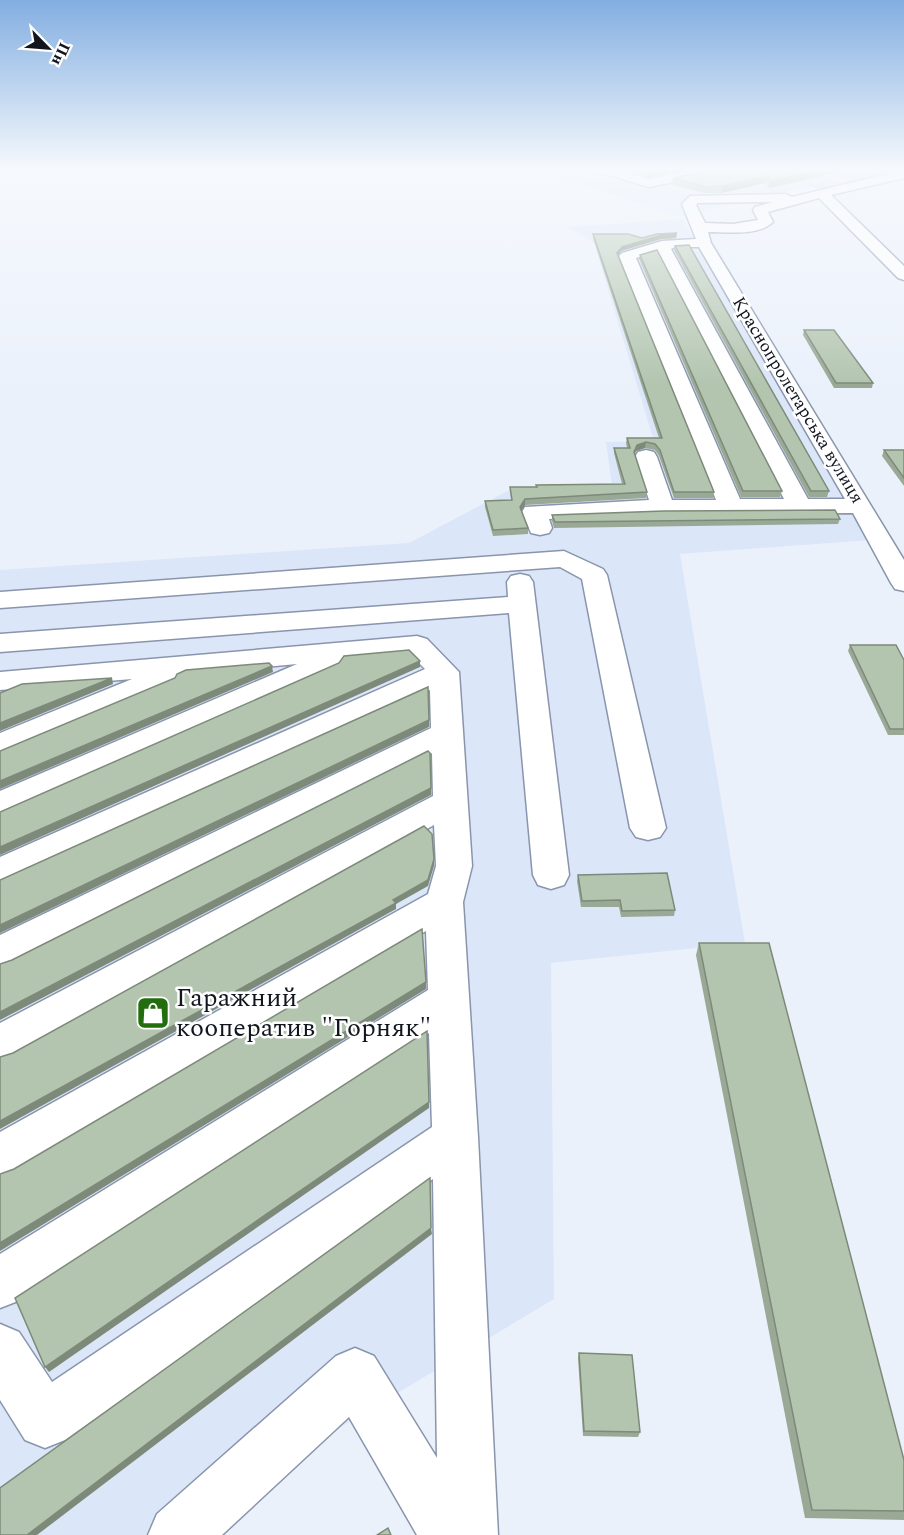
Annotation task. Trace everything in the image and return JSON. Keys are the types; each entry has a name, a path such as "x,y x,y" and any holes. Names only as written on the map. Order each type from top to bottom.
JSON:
{"street":[{"path":"680,241 627,256 731,507"},
{"name":"Краснопролетарська вулиця","path":"705,241 904,583"},
{"path":"870,241 904,275"},
{"path":"663,245 800,507"},
{"path":"646,457 663,507"},
{"path":"540,528 534,512 663,507 861,506"},
{"path":"0,600 564,559 594,575 648,828"},
{"path":"518,562 551,875"},
{"path":"0,643 522,604"},
{"path":"0,681 417,645 444,672 453,866 444,902 455,1137 468,1535"},
{"path":"0,805 353,651"},
{"path":"0,745 192,664"},
{"path":"0,872 444,672"},
{"path":"0,693 39,677"},
{"path":"0,953 448,732"},
{"path":"0,1044 451,801"},
{"path":"0,1157 444,902"},
{"path":"0,1283 449,998"},
{"path":"0,1351 45,1420 455,1137"},
{"path":"178,1535 355,1375 450,1535"}],"shaded area":[{"path":"590,241 696,241 871,540 680,554 745,943 551,963 554,1299 161,1535 0,1535 0,570 409,543 515,487 612,486 606,442 654,441 594,243"}],"building":[{"path":"595,241 643,241 622,247 617,253 714,492 674,492 660,450 655,444 646,442 637,445 634,452 647,492 525,499 520,507 528,528 493,530 485,501 512,500 510,487 625,484 614,448 630,448 627,438 662,438"},
{"path":"689,245 829,491 811,491 675,246"},
{"path":"657,250 782,491 743,491 640,255"},
{"path":"804,330 834,330 873,383 836,383"},
{"path":"884,450 904,450 904,478"},
{"path":"835,510 840,519 555,522 552,515 664,511"},
{"path":"850,645 896,645 904,660 904,729 890,729"},
{"path":"409,650 420,661 0,847 0,812 339,663 344,656"},
{"path":"269,663 272,666 0,781 0,751 175,678 177,674 186,670"},
{"path":"112,678 0,723 0,693 22,684"},
{"path":"428,687 429,720 0,925 0,880"},
{"path":"428,751 430,753 431,788 0,1012 0,964"},
{"path":"424,826 432,834 434,859 428,880 393,900 396,903 0,1121 0,1057 13,1053"},
{"path":"667,873 675,910 622,911 620,900 582,901 578,875"},
{"path":"422,929 426,982 0,1243 0,1174 14,1169"},
{"path":"699,943 769,943 904,1460 904,1511 812,1510"},
{"path":"427,1031 429,1102 45,1367 15,1298"},
{"path":"430,1178 431,1228 27,1535 0,1535 0,1488"},
{"path":"579,1353 632,1355 640,1432 584,1431"},
{"path":"388,1528 391,1535 377,1535"}],"place":[{"name":"Гаражний кооператив \"Горняк\"","path":"153,1013"}]}
